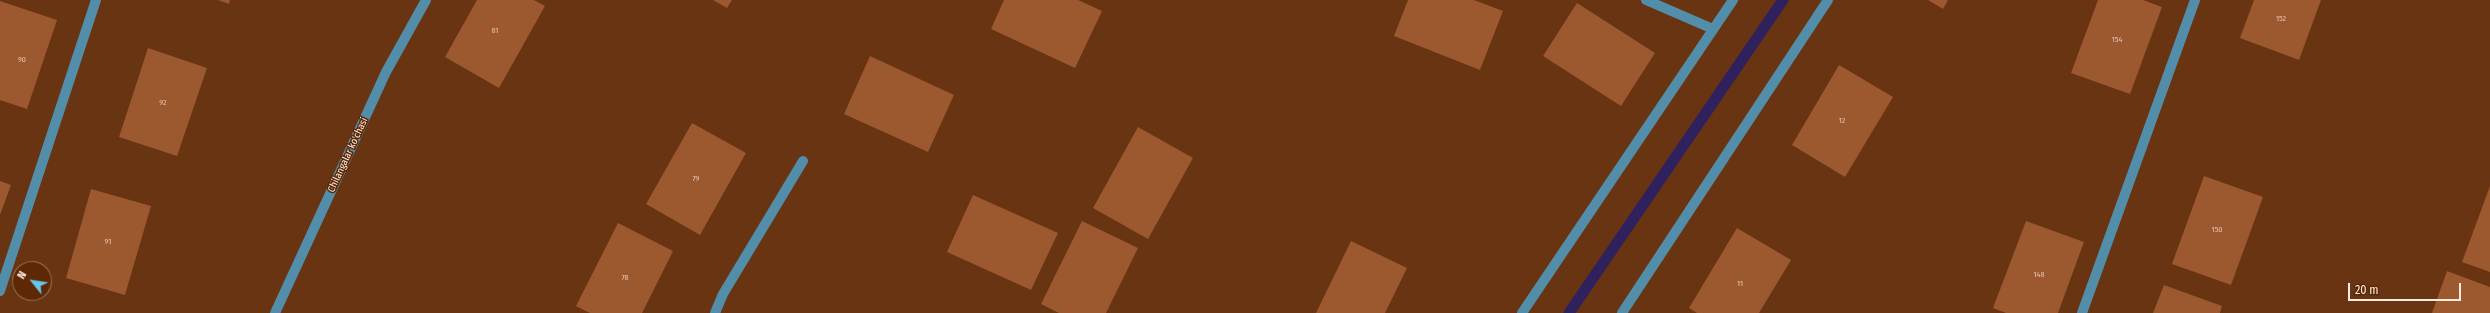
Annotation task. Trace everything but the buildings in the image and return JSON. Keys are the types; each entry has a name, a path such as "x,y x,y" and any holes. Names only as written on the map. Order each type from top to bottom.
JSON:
{"street":[{"path":"0,292 96,0"},
{"name":"Chilangalar ko'chasi","path":"275,313 386,72 426,0"},
{"path":"1646,0 1713,29"},
{"path":"1522,313 1733,0"},
{"path":"1622,313 1828,0"},
{"path":"2082,313 2195,0"},
{"path":"715,313 724,294 803,161"}],"waterway":[{"path":"1569,313 1783,0"}]}
